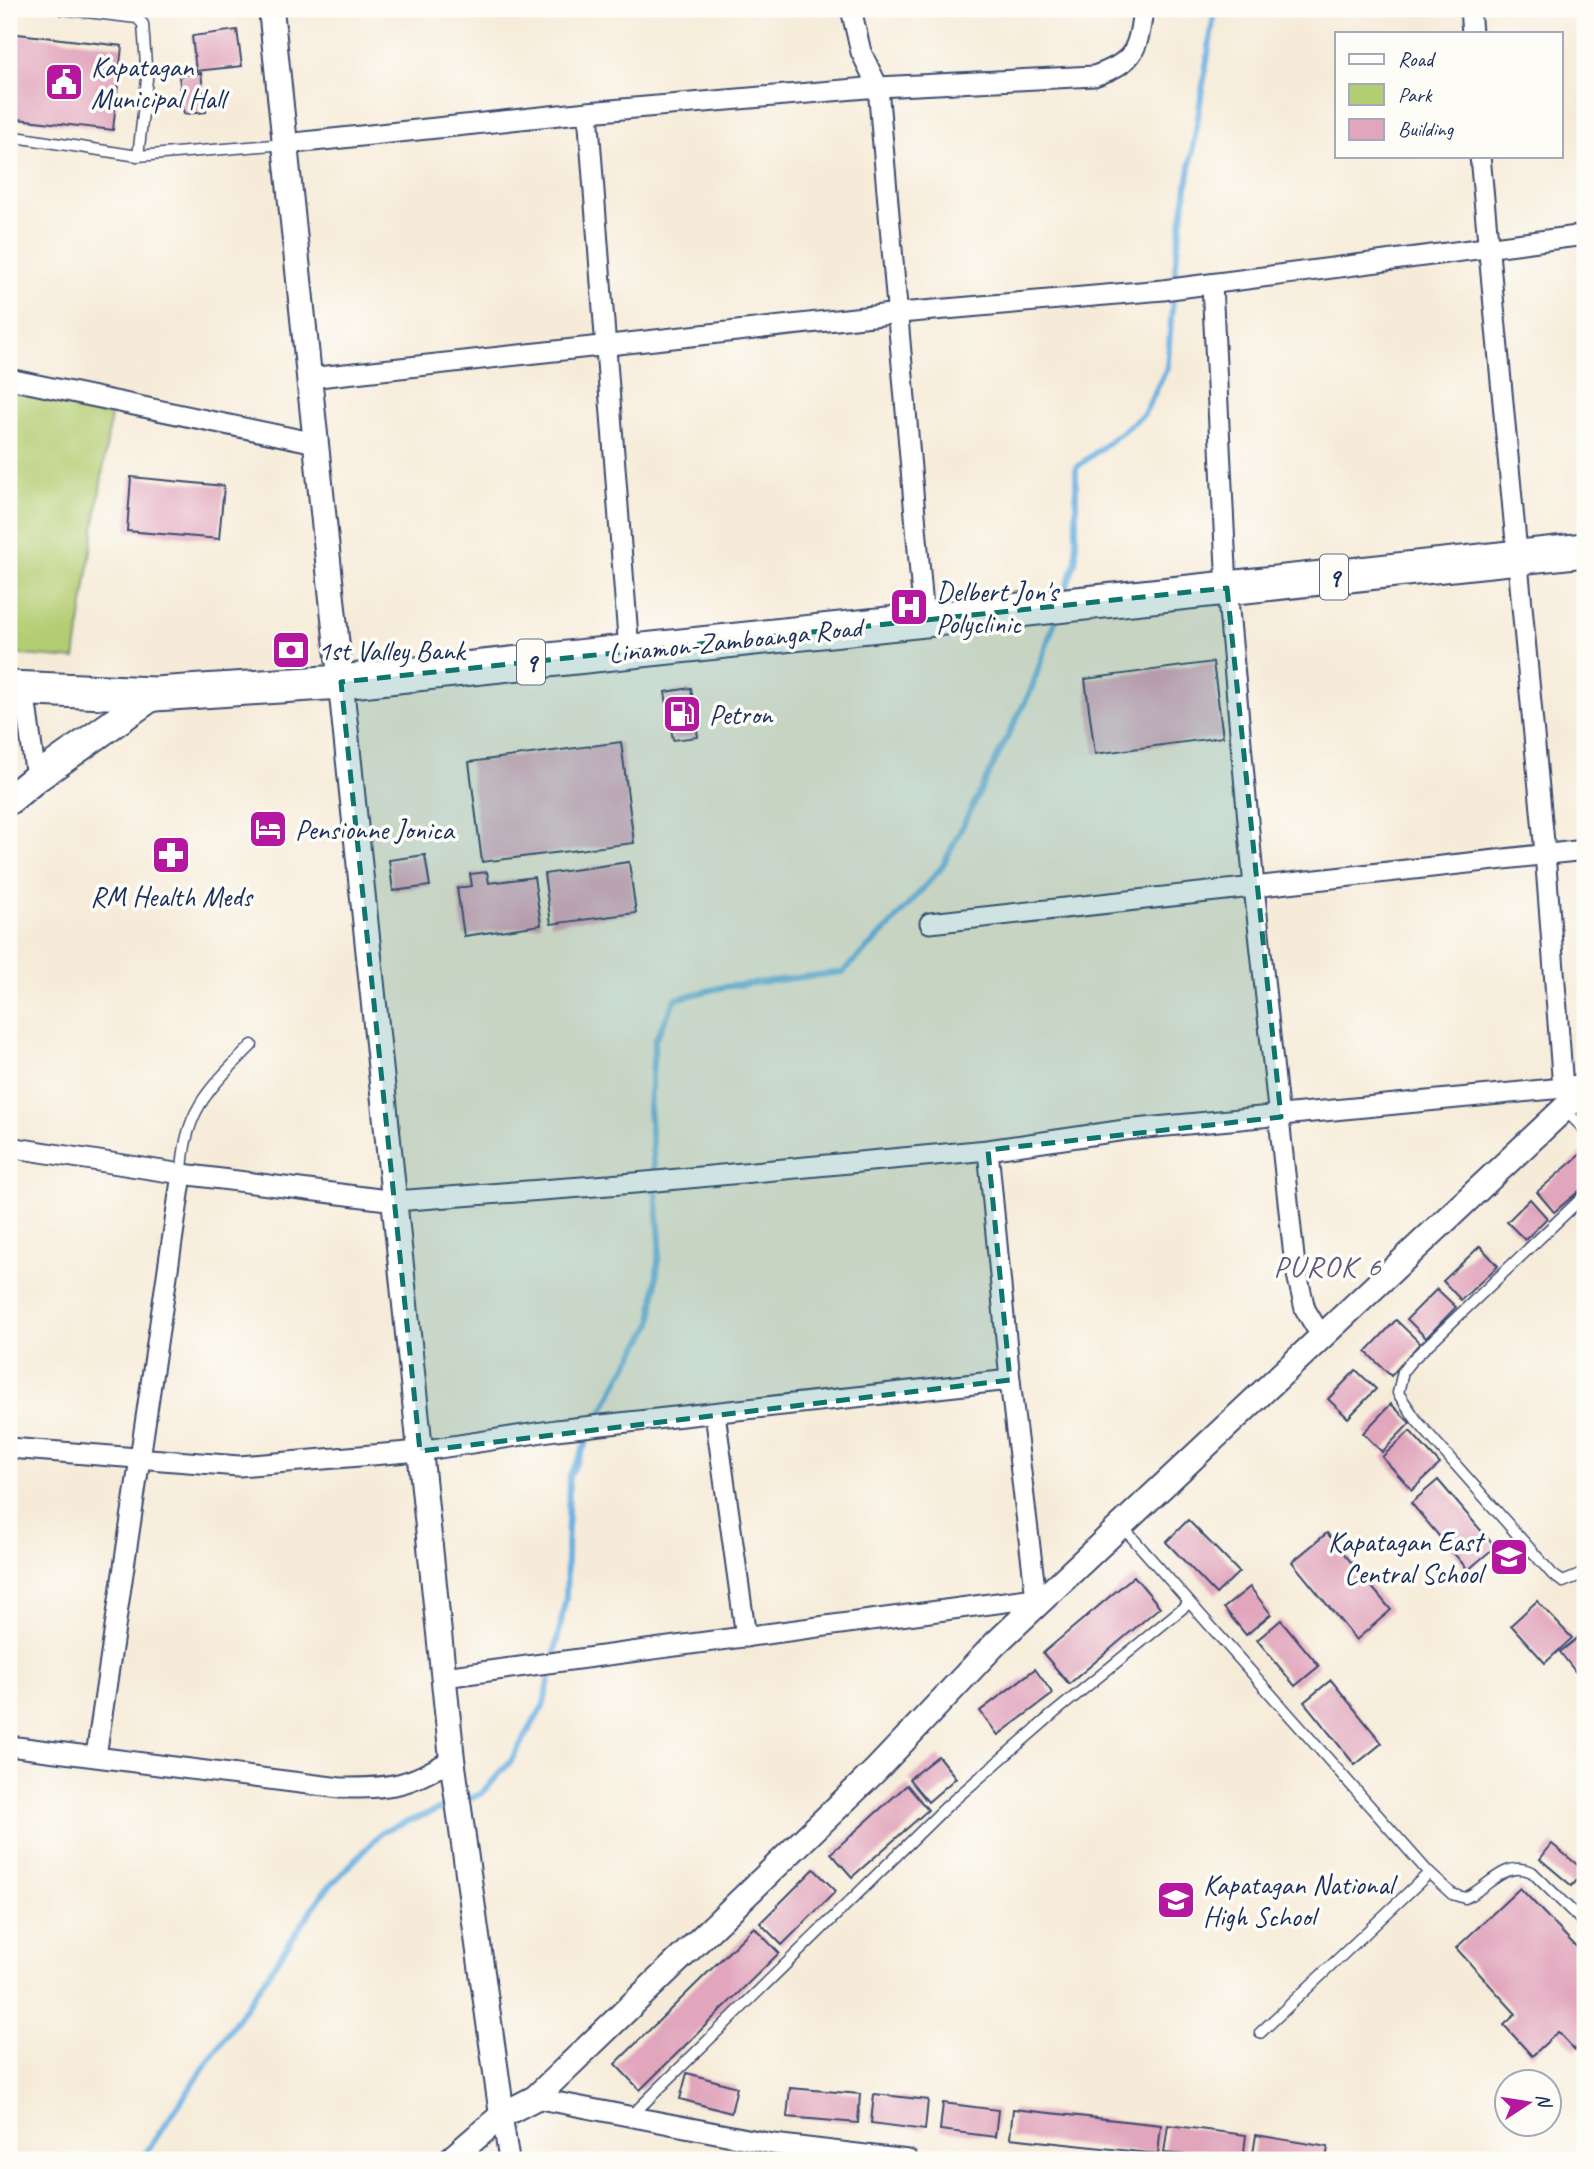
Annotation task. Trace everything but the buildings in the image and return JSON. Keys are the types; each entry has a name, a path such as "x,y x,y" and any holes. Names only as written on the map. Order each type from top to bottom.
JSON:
{"highway":[{"name":"Linamon-Zamboanga Road","path":"17,689 155,694 341,682 1585,550"}],"main road":[{"path":"9,800 155,694"}],"street":[{"path":"271,9 454,1770 509,2160"},
{"path":"851,9 861,52 878,87 900,313 924,619"},
{"path":"285,144 878,87 1094,76 1117,68 1132,56 1139,39 1143,9"},
{"path":"1470,9 1472,32"},
{"path":"588,113 629,651"},
{"path":"1480,158 1545,853 1571,1095"},
{"path":"309,379 900,313 1163,290 1489,250 1585,235"},
{"path":"1206,285 1227,588 1254,887 1299,1292 1321,1336"},
{"path":"9,379 316,443"},
{"path":"17,689 36,778"},
{"path":"930,923 1585,850"},
{"path":"450,2160 502,2115 535,2098 875,1771 1036,1602 1321,1336 1585,1083"},
{"path":"9,1147 182,1174 395,1201 635,1184 988,1150 1125,1130 1571,1095"},
{"path":"988,1150 1010,1380 1036,1602"},
{"path":"96,1756 142,1460 182,1174"},
{"path":"9,1448 239,1466 420,1451 556,1430 1010,1380"},
{"path":"715,1414 746,1637"},
{"path":"444,1678 579,1658 1036,1602"},
{"path":"9,1746 340,1788 384,1788 454,1770"},
{"path":"535,2098 772,2152 908,2160"}],"lane":[{"path":"61,9 137,18 143,24 147,79 138,156"},
{"path":"9,136 138,156 285,144"},
{"path":"182,1174 183,1148 194,1114 214,1084 251,1045"},
{"path":"1571,1095 1585,1130"},
{"path":"1585,1195 1410,1361 1402,1371 1398,1393 1417,1421 1553,1575 1563,1582 1574,1581 1585,1573"},
{"path":"1120,1525 1429,1873 1452,1894 1465,1898 1508,1870 1524,1868 1532,1872 1585,1924"},
{"path":"629,2118 947,1806 1053,1714 1189,1603"},
{"path":"1259,2033 1429,1873"}],"highlighted area":[{"path":"1227,588 1281,1117 988,1150 1010,1380 420,1451 341,682"}],"green space":[{"path":"9,391 111,415 75,659 9,654"}],"waterway":[{"path":"1064,594 1076,560 1076,468 1144,414 1167,368 1177,250 1215,9"},
{"path":"463,1801 481,1794 511,1761 544,1704 566,1598 569,1477 620,1377 652,1324 660,1241 649,1108 655,1040 676,999 723,987 843,972 888,928 942,867 1031,690 1056,618"},
{"path":"141,2160 324,1892 383,1831 453,1804"}],"place":[{"name":"Kapatagan Municipal Hall","path":"64,82"},
{"name":"Delbert Jon's Polyclinic","path":"909,607"},
{"name":"1st Valley Bank","path":"291,650"},
{"name":"Petron","path":"682,714"},
{"name":"Pensionne Jonica","path":"268,829"},
{"name":"RM Health Meds","path":"171,855"},
{"name":"Kapatagan East Central School","path":"1509,1557"},
{"name":"Kapatagan National High School","path":"1176,1900"}],"district":[{"name":"PUROK 6","path":"1328,1266"}]}
